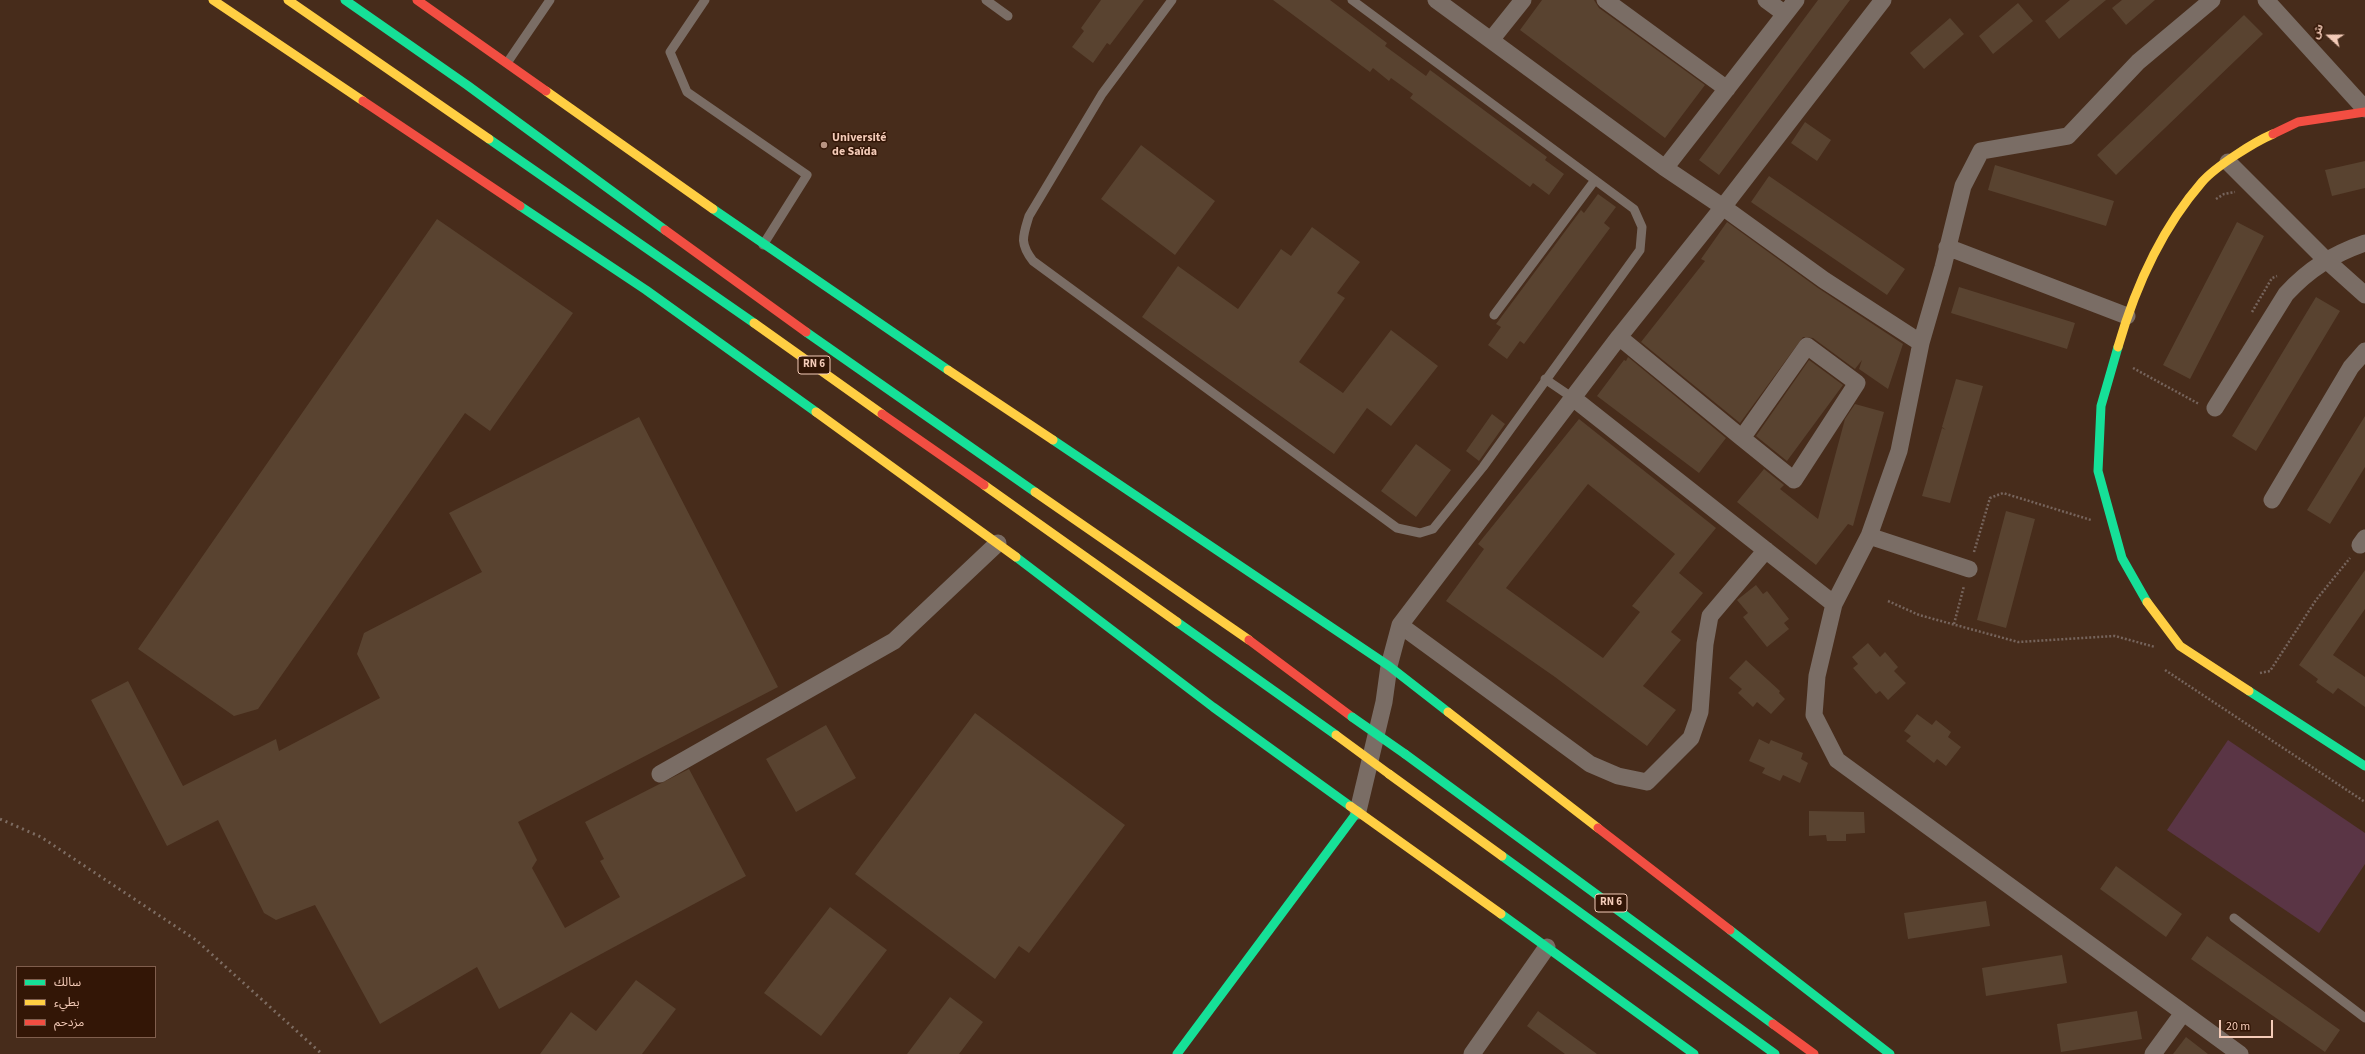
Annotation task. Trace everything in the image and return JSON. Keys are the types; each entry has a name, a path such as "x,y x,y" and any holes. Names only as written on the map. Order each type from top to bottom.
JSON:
{"main road":[{"path":"212,0 646,290 998,543 1213,707 1694,1054"},
{"name":"RN 6","path":"288,0 794,351 1336,735 1775,1054"},
{"name":"RN 6","path":"344,0 467,85 854,367 1229,626 1352,717 1406,754 1814,1054"},
{"path":"417,0 763,245 1389,666 1890,1054"},
{"path":"2365,110 2298,122 2255,142 2202,181 2160,240 2127,316 2101,406 2098,471 2122,558 2144,599 2180,646 2365,766"},
{"path":"1177,1054 1358,811"}],"street":[{"path":"1436,0 1665,168 1723,207 1824,280 1921,343"},
{"path":"1491,40 1523,0"},
{"path":"1605,0 1727,89"},
{"path":"1766,0 1785,14"},
{"path":"1665,168 1796,0"},
{"path":"1358,811 1384,702 1389,666 1400,625 1619,337 1723,207 1883,0"},
{"path":"2212,0 2138,62 2068,136 1981,151 1962,186 1948,247 1921,343 1898,451 1869,536 1834,604 1817,676 1814,715 1837,760 2240,1054"},
{"path":"2266,0 2365,110"},
{"path":"2228,162 2326,260 2365,295"},
{"path":"2215,408 2286,294 2298,281 2326,260 2365,243"},
{"path":"1948,247 2127,316"},
{"path":"1619,337 1742,438 1794,480 1857,383 1807,346 1742,438"},
{"path":"2272,500 2352,367 2365,351"},
{"path":"1573,398 1834,604"},
{"path":"1869,536 1969,569"},
{"path":"660,774 894,641 998,543"},
{"path":"1400,625 1590,764 1618,776 1646,782 1691,738 1700,712 1705,644 1710,616 1766,550"},
{"path":"1472,1054 1547,947"},
{"path":"2153,1054 2183,1012"}],"lane":[{"path":"507,63 550,0"},
{"path":"705,0 670,52 687,92 807,175 763,245"},
{"path":"986,0 1008,16"},
{"path":"1172,0 1102,94 1029,216 1022,238 1024,250 1033,261 1397,528 1408,532 1420,533 1433,529 1482,467 1640,250 1642,227 1634,209 1352,0"},
{"path":"1494,315 1595,180"},
{"path":"1545,379 1573,398"},
{"path":"2234,918 2365,1018"}],"path":[{"path":"2129,366 2199,404 2215,408"},
{"path":"1954,624 1990,498 2004,493 2095,522 2094,514"},
{"path":"2316,600 2360,546"},
{"path":"1888,601 1919,615 2018,642 2115,636 2159,648"},
{"path":"2165,670 2365,802"}],"shaded area":[{"path":"2228,740 2365,833 2365,864 2319,933 2167,830"}],"building":[{"path":"1101,0 1144,0 1110,45 1107,43 1093,63 1072,47 1084,31 1081,28"},
{"path":"1273,0 1330,0 1387,43 1385,46 1426,76 1430,70 1547,157 1545,160 1564,174 1549,195 1533,183 1530,187 1410,98 1413,94 1391,78 1389,81 1373,68 1370,72"},
{"path":"1542,0 1594,0 1599,8 1705,85 1665,138 1520,30"},
{"path":"1818,0 1850,0 1719,175 1699,160"},
{"path":"2070,0 2106,0 2059,39 2045,21"},
{"path":"2122,0 2155,0 2126,25 2112,8"},
{"path":"2018,3 2033,21 1993,54 1979,36"},
{"path":"2244,15 2263,34 2116,175 2097,155"},
{"path":"1950,18 1964,34 1924,69 1910,53"},
{"path":"1805,122 1831,140 1817,161 1791,143"},
{"path":"1141,145 1215,201 1175,255 1101,199"},
{"path":"2365,161 2365,188 2332,196 2325,170"},
{"path":"1995,165 2114,201 2106,226 1988,190"},
{"path":"1769,176 1905,269 1887,295 1751,202"},
{"path":"1598,194 1616,207 1604,223 1610,228 1524,344 1520,341 1507,359 1488,345 1501,327 1496,324 1581,210 1584,213"},
{"path":"437,219 573,313 490,431 465,413 258,709 234,716 138,649"},
{"path":"1727,222 1818,288 1903,344 1888,389 1859,369 1862,360 1855,369 1813,338 1803,337 1740,423 1641,342 1705,261 1701,259"},
{"path":"2237,222 2264,236 2190,379 2163,365"},
{"path":"1312,227 1360,262 1337,293 1345,298 1299,362 1343,393 1391,330 1438,366 1391,426 1367,408 1334,454 1142,317 1178,266 1238,309 1281,249 1291,256"},
{"path":"1959,287 2075,323 2067,349 1951,313"},
{"path":"2316,297 2340,311 2256,451 2232,436"},
{"path":"1628,357 1726,438 1699,473 1597,396 1624,360 1626,361"},
{"path":"1809,360 1843,385 1787,461 1756,436"},
{"path":"1956,379 1983,386 1950,503 1922,496 1942,428 1946,430 1942,427"},
{"path":"1855,404 1884,412 1853,526 1848,524 1816,565 1737,502 1764,469 1784,485 1780,489 1818,519 1845,419"},
{"path":"1492,414 1505,424 1479,461 1466,451"},
{"path":"2365,416 2365,467 2330,524 2307,510"},
{"path":"639,417 778,687 518,822 537,860 532,868 565,928 620,897 600,861 604,859 585,822 689,769 746,876 499,1009 477,967 380,1024 315,905 276,920 264,913 218,820 167,846 91,700 128,681 183,786 276,739 279,751 380,698 357,654 364,633 482,572 449,513"},
{"path":"1579,419 1716,528 1679,573 1703,593 1671,632 1681,640 1643,686 1676,710 1647,746 1555,677 1446,601 1484,549 1478,544","holes":["1588,484 1675,554 1632,606 1640,612 1603,658 1506,588"]},
{"path":"1416,444 1451,470 1416,517 1381,491"},
{"path":"2006,511 2035,519 2006,628 1977,620"},
{"path":"2365,570 2365,609 2333,655 2365,677 2365,707 2338,688 2333,694 2316,682 2318,679 2299,665"},
{"path":"1756,585 1763,594 1767,591 1789,619 1784,623 1789,629 1767,647 1743,617 1748,613 1737,600"},
{"path":"1868,643 1880,657 1885,652 1898,667 1894,671 1906,683 1888,700 1880,691 1876,694 1853,668 1858,664 1852,657"},
{"path":"1746,660 1780,691 1779,693 1785,699 1771,714 1757,702 1753,707 1738,693 1742,689 1729,678"},
{"path":"975,713 1125,825 1029,953 1019,946 995,979 855,874"},
{"path":"1917,714 1932,725 1936,720 1951,732 1948,737 1961,747 1946,766 1937,759 1934,763 1906,741 1911,736 1904,731"},
{"path":"826,725 856,778 796,812 766,759"},
{"path":"1759,739 1769,744 1771,740 1803,753 1801,759 1808,763 1800,783 1783,775 1780,781 1762,773 1765,768 1749,761"},
{"path":"1809,811 1864,812 1865,833 1846,834 1846,841 1827,841 1826,835 1809,836"},
{"path":"2116,866 2182,914 2166,937 2100,889"},
{"path":"1986,901 1990,926 1908,939 1904,913"},
{"path":"830,907 887,950 821,1036 764,993"},
{"path":"2207,936 2340,1030 2325,1052 2191,959"},
{"path":"2062,955 2067,983 1986,996 1982,968"},
{"path":"636,980 676,1009 642,1054 540,1054 571,1012 596,1031"},
{"path":"950,997 983,1022 959,1054 907,1054"},
{"path":"1538,1011 1597,1054 1565,1054 1527,1026"},
{"path":"2137,1011 2142,1039 2061,1052 2057,1024"},
{"path":"2186,1037 2208,1054 2173,1054"}],"railway":[{"path":"0,819 41,837 196,940 322,1054"}],"traffic: fast":[{"path":"345,0 467,85 665,230"},
{"path":"489,139 754,323"},
{"path":"520,206 646,290 816,412"},
{"path":"713,209 948,370"},
{"path":"806,332 1035,492"},
{"path":"2118,347 2101,406 2098,471 2122,558 2147,602"},
{"path":"1053,440 1389,666 1448,712"},
{"path":"1016,557 1213,707 1350,806"},
{"path":"1177,622 1336,735"},
{"path":"2249,691 2365,766"},
{"path":"1352,717 1405,754"},
{"path":"1405,754 1773,1024"},
{"path":"1177,1054 1358,811"},
{"path":"1502,856 1775,1054"},
{"path":"1501,914 1694,1054"},
{"path":"1730,930 1890,1054"}],"traffic: slow":[{"path":"213,0 363,101"},
{"path":"288,0 489,139"},
{"path":"546,91 713,209"},
{"path":"2118,347 2133,303 2151,260 2174,219 2202,182 2216,169 2246,149 2273,134"},
{"path":"754,323 882,414"},
{"path":"948,370 1053,440"},
{"path":"816,412 1016,557"},
{"path":"984,485 1177,622"},
{"path":"1035,492 1249,640"},
{"path":"2147,602 2180,646 2249,691"},
{"path":"1448,712 1598,828"},
{"path":"1336,735 1389,774"},
{"path":"1389,774 1502,856"},
{"path":"1350,806 1501,914"}],"traffic: jam":[{"path":"417,0 546,91"},
{"path":"363,101 520,206"},
{"path":"2273,134 2298,122 2365,112"},
{"path":"665,230 806,332"},
{"path":"882,414 984,485"},
{"path":"1249,640 1352,717"},
{"path":"1598,828 1730,930"},
{"path":"1773,1024 1814,1054"}],"place":[{"name":"Université de Saïda","path":"824,145"}]}
